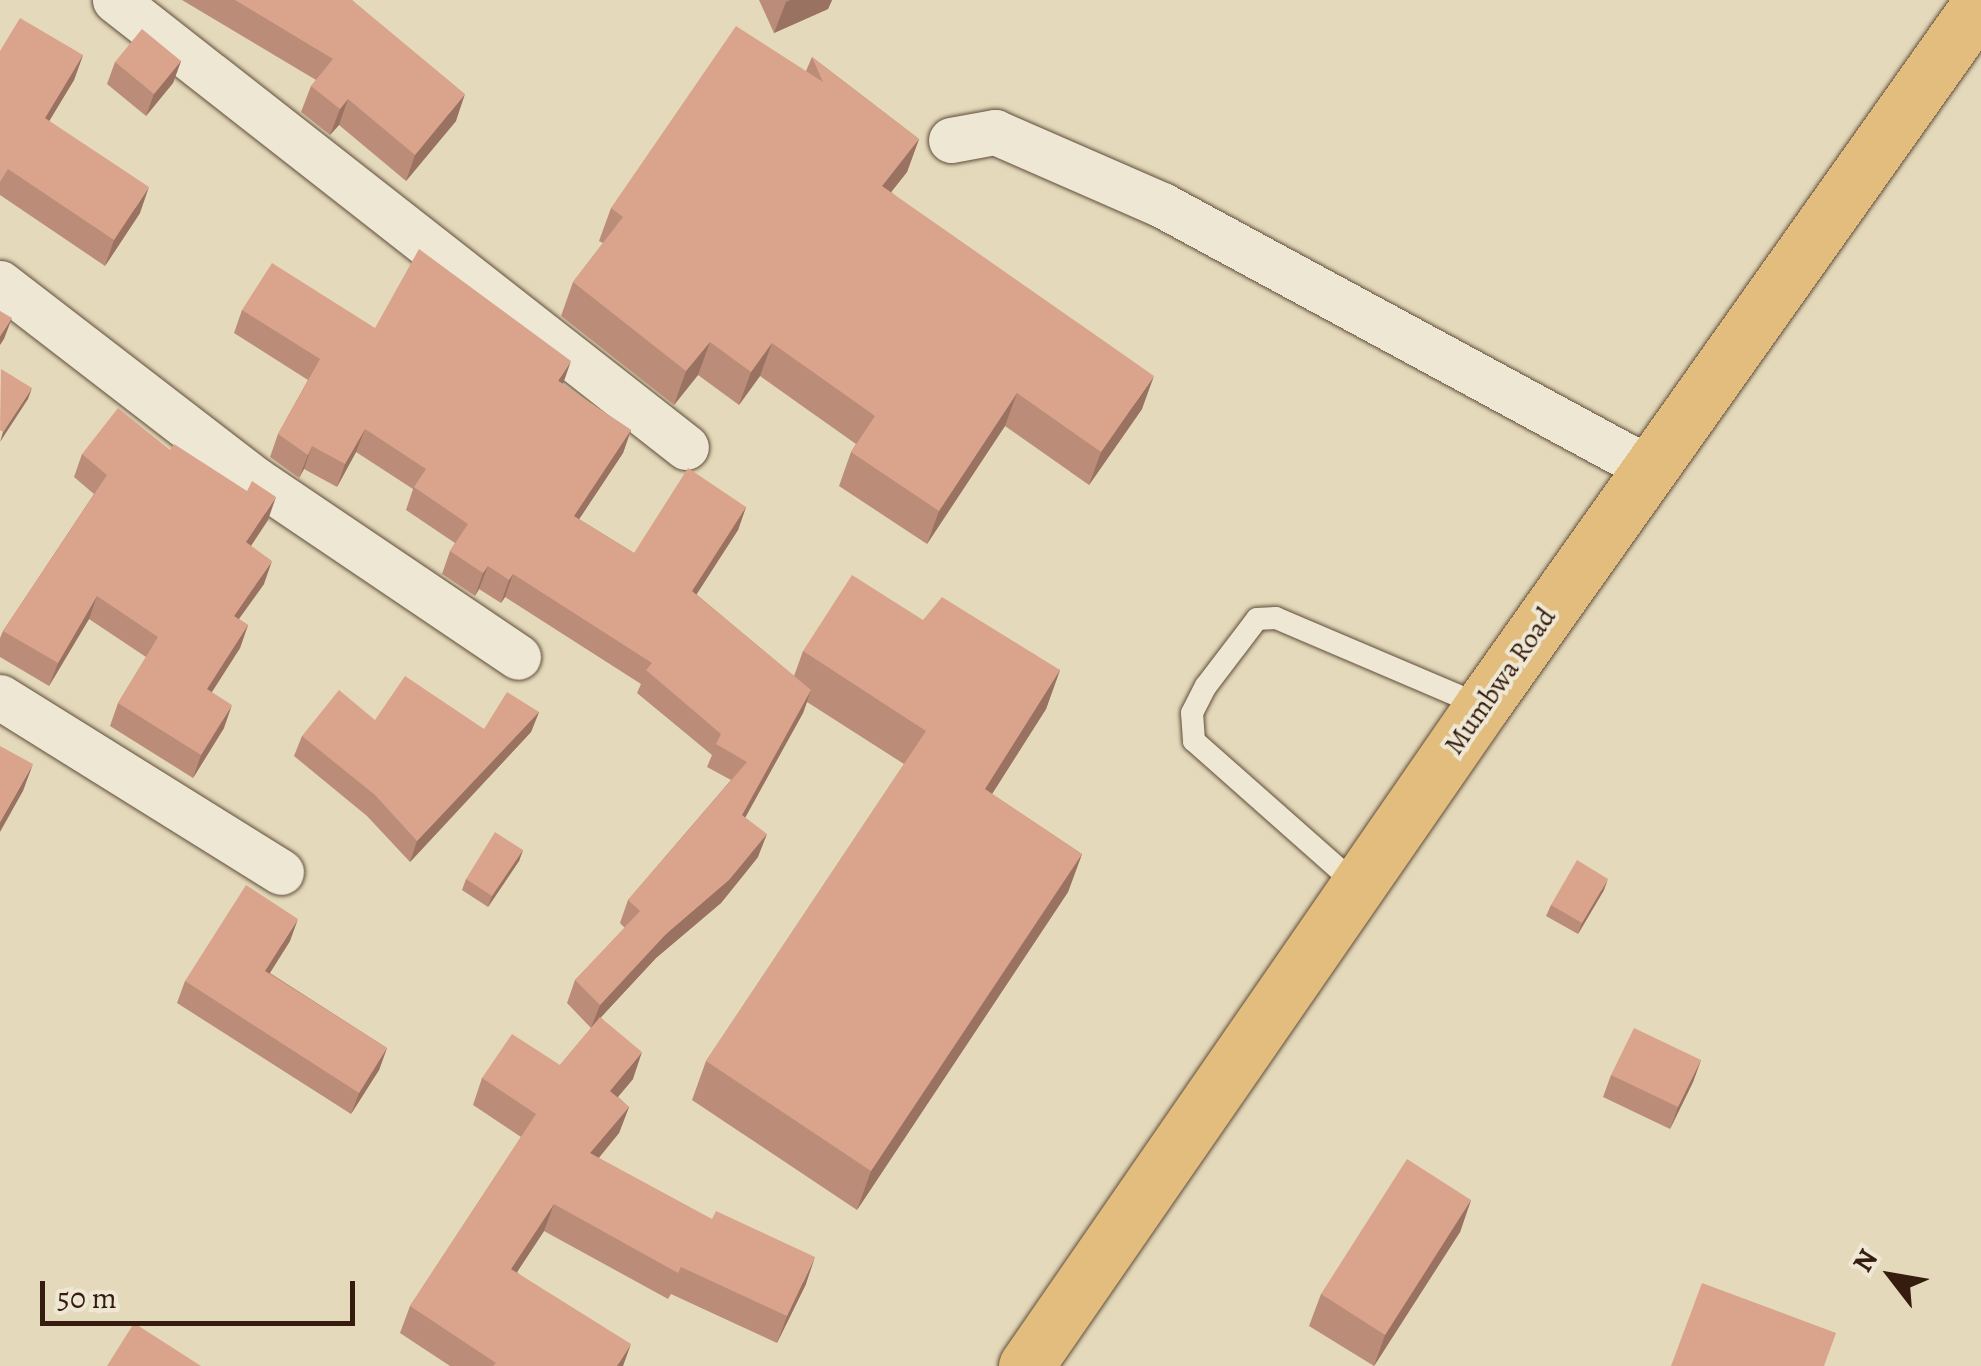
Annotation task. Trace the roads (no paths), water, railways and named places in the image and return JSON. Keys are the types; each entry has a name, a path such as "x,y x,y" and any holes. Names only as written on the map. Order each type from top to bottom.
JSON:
{"main road":[{"name":"Mumbwa Road","path":"1026,1366 1482,706 1981,2"}],"street":[{"path":"115,0 686,447"},
{"path":"951,140 995,132 1162,205 1650,469"},
{"path":"0,283 256,480 518,657"},
{"path":"0,697 280,872"}],"lane":[{"path":"1358,886 1194,741 1192,713 1206,686 1257,619 1276,618 1482,706"}]}
